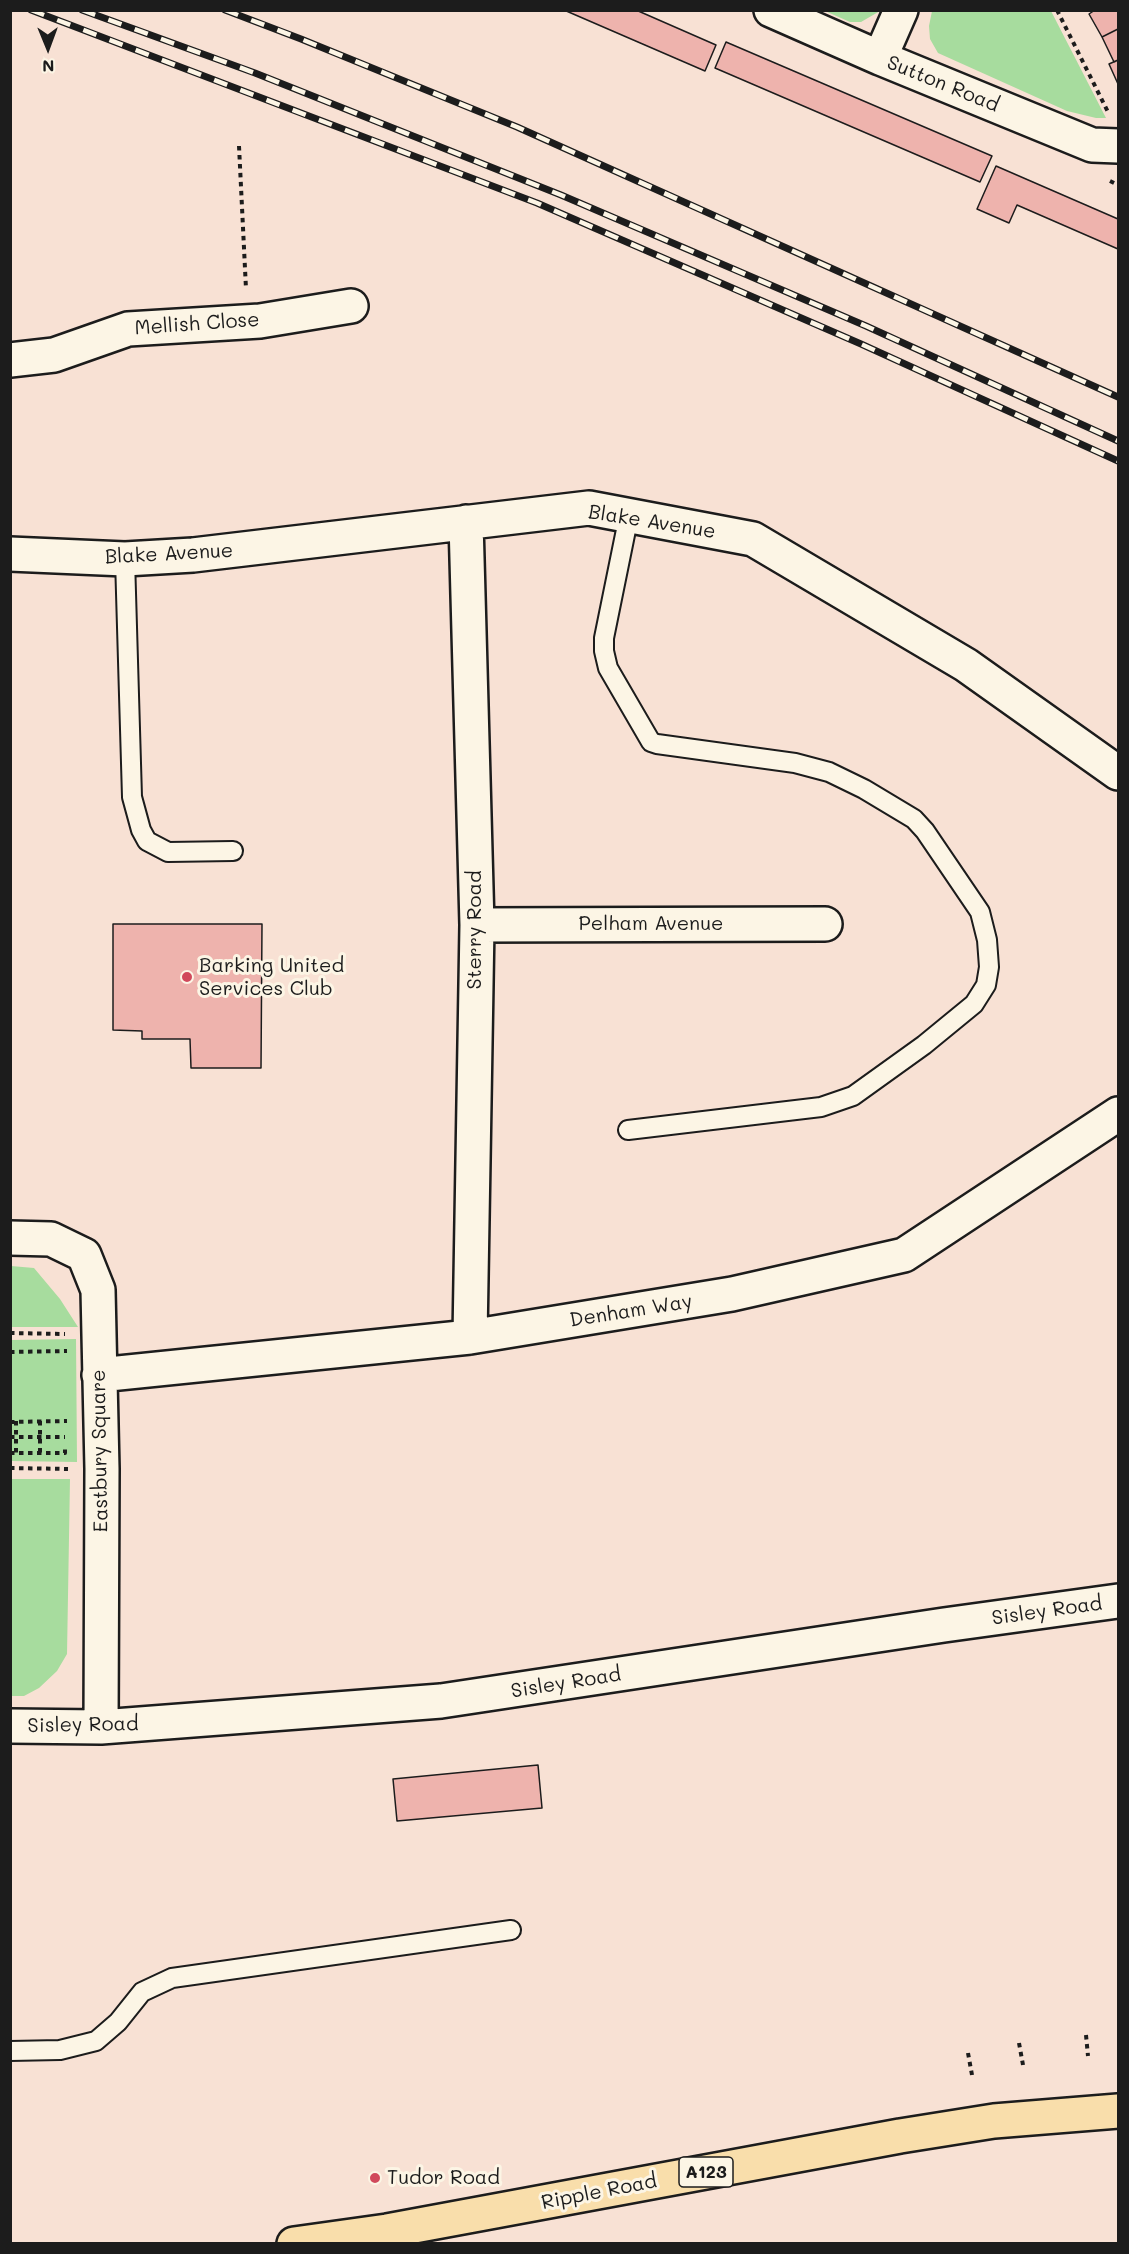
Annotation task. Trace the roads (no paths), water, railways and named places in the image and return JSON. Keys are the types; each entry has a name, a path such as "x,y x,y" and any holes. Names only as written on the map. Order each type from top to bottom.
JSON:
{"main road":[{"name":"Ripple Road","path":"294,2244 387,2231 900,2136 993,2121 1119,2111"}],"street":[{"name":"Sutton Road","path":"771,10 880,58 1092,145 1119,146"},
{"path":"880,58 901,10"},
{"name":"Mellish Close","path":"10,360 54,355 128,329 260,321 351,306"},
{"name":"Blake Avenue","path":"10,554 125,559 193,555 589,508 753,539 966,665 1119,773"},
{"name":"Sterry Road","path":"466,522 477,925 470,1337"},
{"name":"Pelham Avenue","path":"477,925 825,924"},
{"name":"Denham Way","path":"99,1375 470,1337 732,1294 904,1255 1119,1114"},
{"name":"Eastbury Square","path":"10,1238 51,1239 84,1255 98,1290 86,1343 99,1375 102,1469 101,1727"},
{"name":"Sisley Road","path":"10,1726 101,1727 441,1701 1119,1601"}],"lane":[{"path":"628,1130 821,1107 853,1096 924,1045 974,1004 986,985 989,967 987,940 980,912 932,841 914,819 864,789 829,772 795,763 651,742 608,668 603,651 629,516"},
{"path":"125,559 132,797 141,830 147,841 168,852 233,851"},
{"path":"10,2050 60,2050 96,2041 117,2022 142,1992 172,1978 512,1930"}],"railway":[{"path":"31,10 537,203 861,344 1118,461"},
{"path":"82,10 255,73 561,195 866,326 1118,441"},
{"path":"225,10 517,127 1118,397"}],"place":[{"name":"Barking United Services Club","path":"187,977"},
{"name":"Tudor Road","path":"375,2178"}]}
